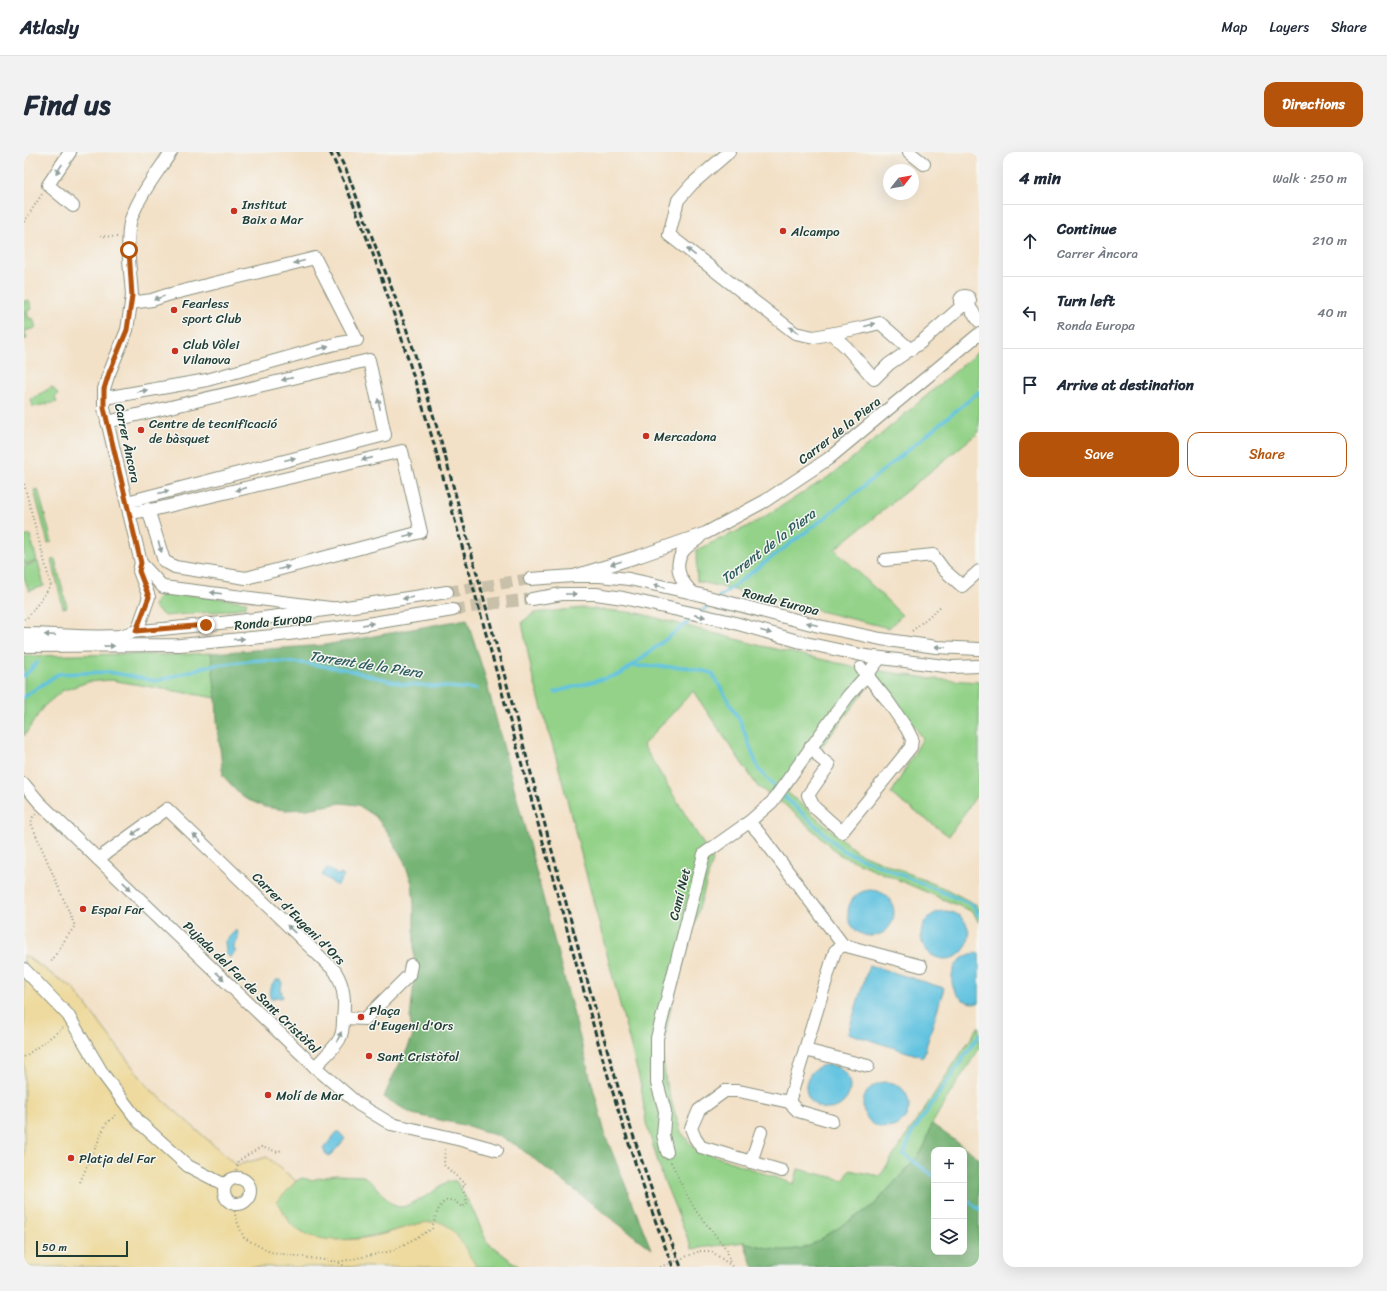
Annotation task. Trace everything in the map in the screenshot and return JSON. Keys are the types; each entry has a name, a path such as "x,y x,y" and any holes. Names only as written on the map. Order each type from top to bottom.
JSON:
{"street":[{"path":"70,152 48,185 74,206"},
{"name":"Carrer Àncora","path":"149,597 139,571 141,563 104,408 104,389 127,330 132,296 128,235 131,219 141,198 172,152"},
{"path":"729,152 692,184 678,200 669,235 795,333 814,337 880,322 911,350"},
{"path":"909,152 924,164"},
{"path":"104,398 207,380 328,346 357,340 315,258 152,300 131,302"},
{"path":"832,334 847,348 874,379 889,364 911,350 965,306 979,321"},
{"name":"Carrer de la Piera","path":"574,576 640,556 706,533 765,501 828,459 979,334"},
{"path":"107,422 370,360 385,435 128,508"},
{"path":"128,508 156,509 402,451 420,532 246,578 175,567 164,561 148,509"},
{"name":"Carrer de la Piera","path":"695,594 685,586 679,572 678,565 682,552 706,533"},
{"path":"885,560 933,555 944,570 962,586 979,571"},
{"name":"Carrer Àncora","path":"141,563 163,587"},
{"name":"Ronda Europa","path":"530,579 574,576 600,576 628,579 695,594 819,626 881,639 936,647 979,648"},
{"path":"136,631 149,597 163,587 338,609"},
{"name":"Ronda Europa","path":"24,634 89,637 120,635 136,631 201,626 338,609 447,592"},
{"path":"532,599 562,594 596,594 728,621 801,642 866,656 952,667 979,666"},
{"name":"Ronda Europa","path":"24,646 180,645 361,625 453,610"},
{"name":"Camí Net","path":"864,672 866,656"},
{"name":"Camí Net","path":"667,1152 664,1136 665,1111 657,1083 657,1038 704,854 749,822 772,802 864,672 880,658"},
{"path":"811,746 820,758 829,765 808,795 814,806 842,832 911,747 912,739 907,729 887,700 864,672"},
{"name":"Pujada del Far de Sant Cristòfol","path":"24,784 38,802 315,1067 358,1104 391,1124 497,1150"},
{"name":"Carrer d'Eugeni d'Ors","path":"98,859 167,809 335,971 343,989 345,1009 342,1030 340,1039 315,1067"},
{"path":"749,822 842,946 921,966"},
{"path":"789,1102 835,951 842,946"},
{"path":"344,1018 364,1019 409,975 411,965"},
{"path":"24,969 68,1015 103,1074 139,1122 188,1166 230,1181 241,1179 246,1182 249,1188 249,1194 247,1199 242,1203 233,1203 225,1196 224,1190 230,1181"},
{"path":"805,1050 868,1066"},
{"path":"782,1171 701,1147 695,1138 692,1128 699,1110 725,1091 739,1091 789,1102 798,1112 832,1121"},
{"path":"751,1162 761,1132"}],"path":[{"path":"24,222 48,185"},
{"path":"100,236 118,237 128,235"},
{"path":"24,484 52,586 25,619"},
{"path":"911,632 941,606"},
{"path":"37,813 33,817 31,823 75,926 51,962"},
{"path":"24,1057 72,1022"},
{"path":"80,1182 106,1124 126,1105"},
{"path":"230,1181 238,1161 261,1147 278,1152 281,1150"},
{"path":"233,1203 236,1219 244,1238 270,1252 338,1262 392,1251 432,1228 440,1205 447,1200 453,1200 462,1207 467,1204 466,1196 461,1188 466,1185 444,1165 445,1149"},
{"path":"667,1152 675,1174 696,1211 727,1250 730,1264"},
{"path":"660,1267 700,1251 711,1251 733,1267"},
{"path":"338,1262 346,1267"}],"green space":[{"path":"29,300 32,309 27,311 29,319 33,318 36,328 25,331 27,339 24,339 24,301"},
{"path":"979,351 979,432 835,549 902,615 889,628 697,581 696,550 751,525 833,474"},
{"path":"52,387 58,394 55,398 57,402 33,407 31,399"},
{"path":"38,489 52,542 48,543 34,490"},
{"path":"30,535 37,561 24,564 24,537"},
{"path":"55,559 67,607 63,608 52,560"},
{"path":"38,562 44,586 29,591 24,577 24,566"},
{"path":"166,591 247,602 245,607 225,611 164,616 154,607 156,600"},
{"path":"583,608 638,613 762,646 856,667 933,679 979,682 979,792 949,836 891,794 923,738 876,676 787,792 857,852 946,889 977,905 979,909 979,923 973,912 840,855 783,803 758,787 693,691 643,745 713,860 672,1002 662,1051 666,1084 681,1132 695,1149 794,1184 798,1169 844,1180 849,1170 880,1176 979,1026 979,1049 932,1124 925,1145 919,1155 874,1205 810,1246 799,1249 776,1251 744,1242 692,1249 663,1178 646,1123 641,1086 556,757 532,674 522,622 534,613"},
{"path":"467,619 484,673 606,1137 651,1249 516,1145 498,1136 468,1126 412,1114 384,1097 413,1036 410,1019 414,982 414,904 412,883 404,861 387,831 375,816 358,805 341,803 307,809 285,810 265,807 244,798 223,776 211,653 325,645"},
{"path":"211,653 216,698 111,680 88,682 62,691 43,707 24,736 24,656 127,654 170,655"},
{"path":"932,1124 964,1147 931,1147 931,1255 967,1255 967,1149 979,1158 979,1267 754,1267 744,1242 776,1250 792,1250 810,1246 874,1205 919,1155 925,1145"},
{"path":"335,1175 364,1176 390,1202 398,1207 412,1204 446,1182 456,1181 471,1206 487,1242 519,1267 477,1267 469,1256 434,1222 362,1238 344,1240 326,1240 309,1236 294,1227 276,1202 296,1181 302,1178 311,1180"}],"sand":[{"path":"24,955 74,989 147,1086 234,1163 237,1165 267,1157 296,1181 277,1202 289,1222 294,1227 304,1233 316,1237 342,1240 370,1237 419,1224 439,1222 449,1227 462,1243 477,1267 24,1267"}],"water":[{"path":"327,868 338,875 341,874 344,876 337,886 322,875"},
{"path":"876,890 888,896 893,904 893,922 888,930 880,935 866,936 854,930 849,922 848,908 854,896 862,891"},
{"path":"945,911 954,913 962,918 967,926 969,935 967,944 962,952 954,957 945,959 936,957 928,952 923,944 921,935 923,926 928,918 936,913"},
{"path":"236,930 238,933 238,940 234,945 234,949 236,951 230,958 226,953 225,941"},
{"path":"974,953 979,954 979,1003 968,1002 960,998 955,991 952,982 952,974 956,965 963,958"},
{"path":"869,965 944,988 923,1057 848,1033"},
{"path":"276,980 280,980 282,982 281,990 283,997 271,999 269,994 270,989"},
{"path":"824,1065 832,1065 837,1066 844,1071 849,1078 849,1096 844,1103 837,1108 824,1109 816,1106 809,1099 806,1091 806,1083 809,1075 816,1068"},
{"path":"886,1082 899,1086 905,1092 909,1105 905,1118 899,1124 886,1128 873,1124 867,1118 863,1105 867,1092 873,1086"},
{"path":"337,1132 339,1132 345,1139 330,1156 326,1154 323,1149"}],"waterway":[{"name":"Torrent de la Piera","path":"719,597 827,516 979,392"},
{"name":"Torrent de la Piera","path":"701,612 714,601"},
{"name":"Torrent de la Piera","path":"555,692 621,674 696,616"},
{"name":"Torrent de la Piera","path":"24,697 58,674 109,672 157,681 208,666 257,660 302,663 344,669 403,684 476,689"},
{"path":"24,676 38,662"},
{"path":"632,666 685,667 712,673 740,721 759,770 787,799 842,850 973,905 979,916"},
{"path":"931,1174 904,1154 912,1133 979,1035"},
{"path":"967,1200 979,1209"}],"tunnel":[{"path":"447,592 530,579"},
{"path":"453,610 532,599"}],"railway":[{"path":"330,152 375,259 434,444 594,1028 640,1178 673,1267"},
{"path":"337,152 347,172 413,348 441,441 584,969 625,1111 655,1200 681,1267"}],"place":[{"name":"Institut Baix a Mar","path":"234,211"},
{"name":"Alcampo","path":"783,231"},
{"name":"Fearless sport Club","path":"174,310"},
{"name":"Club Vòlei Vilanova","path":"175,351"},
{"name":"Centre de tecnificació de bàsquet","path":"141,430"},
{"name":"Mercadona","path":"646,436"},
{"name":"Espai Far","path":"83,909"},
{"name":"Plaça d'Eugeni d'Ors","path":"361,1017"},
{"name":"Sant Cristòfol","path":"369,1056"},
{"name":"Molí de Mar","path":"268,1095"},
{"name":"Platja del Far","path":"71,1158"}],"route":[{"path":"129,250 132,296 127,330 104,389 104,408 141,563 139,571 149,597 136,631 206,625"}]}
